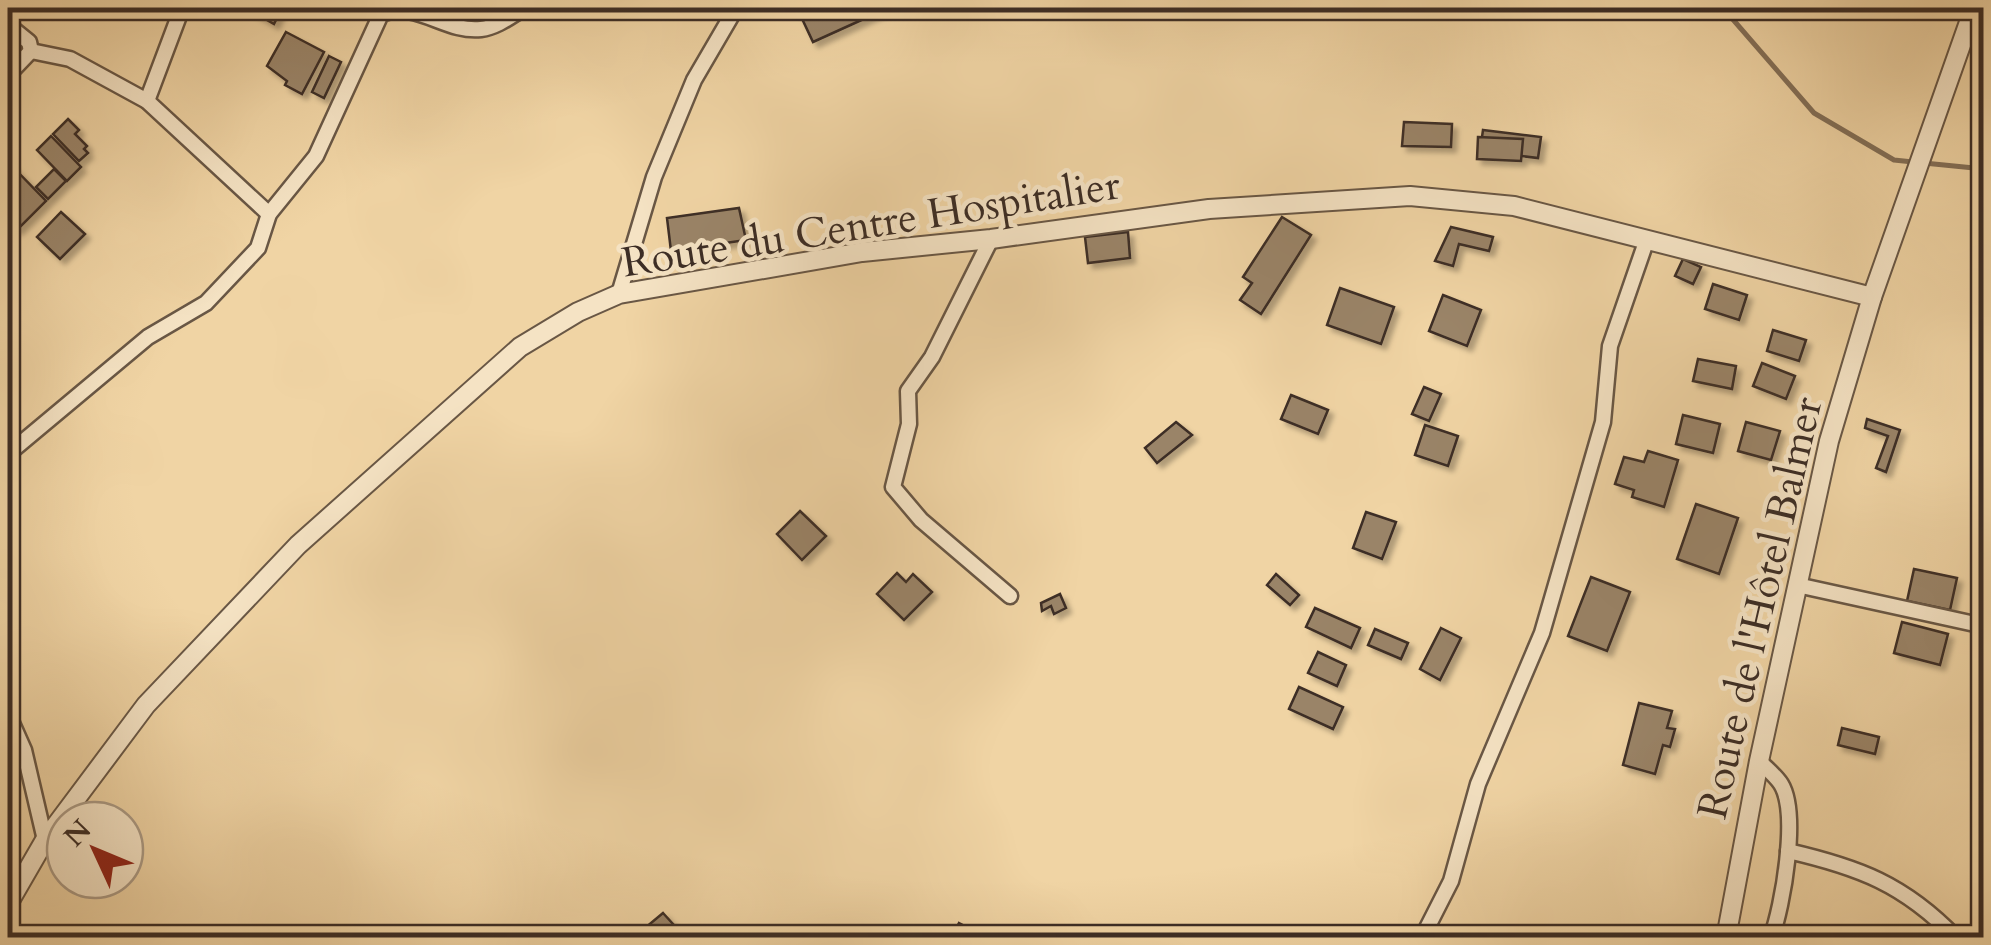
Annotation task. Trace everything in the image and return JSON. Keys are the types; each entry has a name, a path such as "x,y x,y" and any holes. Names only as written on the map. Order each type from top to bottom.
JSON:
{"street":[{"path":"147,101 182,8"},
{"path":"8,454 148,338 206,303 258,248 270,214 316,156 381,14 411,8 476,30 494,26 524,8"},
{"path":"619,294 654,177 694,80 736,8"},
{"name":"Route de l'Hôtel Balmer","path":"1726,938 1759,761 1829,441 1872,297 1974,8"},
{"path":"8,25 29,42 31,51"},
{"path":"31,51 70,59 147,101 270,214"},
{"path":"8,75 31,51"},
{"name":"Route du Centre Hospitalier","path":"75,800 146,705 298,545 520,347 578,312 619,294 862,252 1210,209 1410,196 1514,206 1872,297"},
{"path":"991,239 932,357 908,391 910,424 893,487 921,520 1010,596"},
{"path":"1422,938 1451,881 1478,784 1542,633 1602,422 1610,346 1647,239"},
{"path":"1797,586 1984,626"},
{"path":"8,714 24,750 45,840"},
{"path":"1759,761 1781,784 1790,813 1788,852 1772,938"},
{"name":"Route du Centre Hospitalier","path":"8,904 45,840"},
{"path":"1788,852 1843,864 1900,890 1956,938"}],"building":[{"path":"246,8 282,8 274,24"},
{"path":"797,8 888,8 813,42"},
{"path":"286,32 324,52 302,94 285,85 287,81 267,66"},
{"path":"329,56 341,62 324,98 312,92"},
{"path":"68,119 87,146 84,149 88,153 79,161 53,134"},
{"path":"1404,122 1452,124 1451,147 1402,146"},
{"path":"1483,130 1541,137 1538,158 1480,151"},
{"path":"51,136 81,167 67,181 37,150"},
{"path":"1478,137 1523,139 1521,161 1477,159"},
{"path":"12,166 46,201 17,230 8,220 8,170"},
{"path":"54,169 66,181 48,199 36,187"},
{"path":"739,208 746,240 671,251 667,218"},
{"path":"61,212 85,234 60,259 37,237"},
{"path":"1282,217 1311,235 1261,314 1240,300 1252,283 1243,277"},
{"path":"1451,227 1493,237 1489,251 1459,244 1453,266 1435,261"},
{"path":"1128,232 1130,258 1088,263 1085,237"},
{"path":"1683,259 1701,267 1693,284 1675,276"},
{"path":"1713,284 1747,295 1739,320 1705,309"},
{"path":"1340,288 1394,307 1381,344 1327,325"},
{"path":"1443,295 1481,310 1467,346 1429,331"},
{"path":"1773,330 1806,340 1799,361 1767,351"},
{"path":"1698,359 1736,366 1732,389 1693,381"},
{"path":"1762,363 1795,376 1786,399 1753,386"},
{"path":"1424,387 1441,394 1429,421 1412,414"},
{"path":"1291,395 1328,410 1318,434 1281,419"},
{"path":"1683,415 1720,424 1713,453 1676,444"},
{"path":"1867,419 1900,430 1886,472 1876,468 1888,436 1865,428"},
{"path":"1176,422 1192,435 1157,463 1145,448"},
{"path":"1746,422 1780,431 1771,460 1738,451"},
{"path":"1425,425 1458,436 1448,466 1415,455"},
{"path":"1648,451 1678,460 1664,507 1632,497 1634,490 1615,484 1624,457 1644,462"},
{"path":"1696,504 1738,518 1719,574 1677,559"},
{"path":"800,511 826,536 802,560 777,534"},
{"path":"1366,512 1396,522 1382,559 1353,548"},
{"path":"1914,569 1957,578 1950,610 1907,601"},
{"path":"897,573 906,582 913,574 932,592 904,620 877,594"},
{"path":"1276,574 1299,595 1290,605 1267,585"},
{"path":"1591,577 1630,592 1607,651 1568,636"},
{"path":"1060,594 1066,608 1054,614 1051,606 1042,611 1041,603"},
{"path":"1315,608 1360,628 1351,648 1306,627"},
{"path":"1902,622 1948,634 1940,665 1894,653"},
{"path":"1441,628 1461,638 1440,680 1420,669"},
{"path":"1375,629 1408,643 1401,659 1368,645"},
{"path":"1318,652 1346,665 1337,686 1308,673"},
{"path":"1299,687 1343,707 1333,729 1289,709"},
{"path":"1639,703 1672,711 1667,728 1675,729 1670,747 1663,745 1655,774 1623,765"},
{"path":"1842,728 1879,737 1875,754 1838,745"},
{"path":"1978,733 1984,734 1984,779 1974,779"},
{"path":"663,913 673,924 666,929 673,938 633,938"},
{"path":"959,923 984,936 951,938"}],"waterway":[{"path":"1723,8 1814,113 1894,160 1913,162"},
{"path":"1924,163 1984,169"}]}
